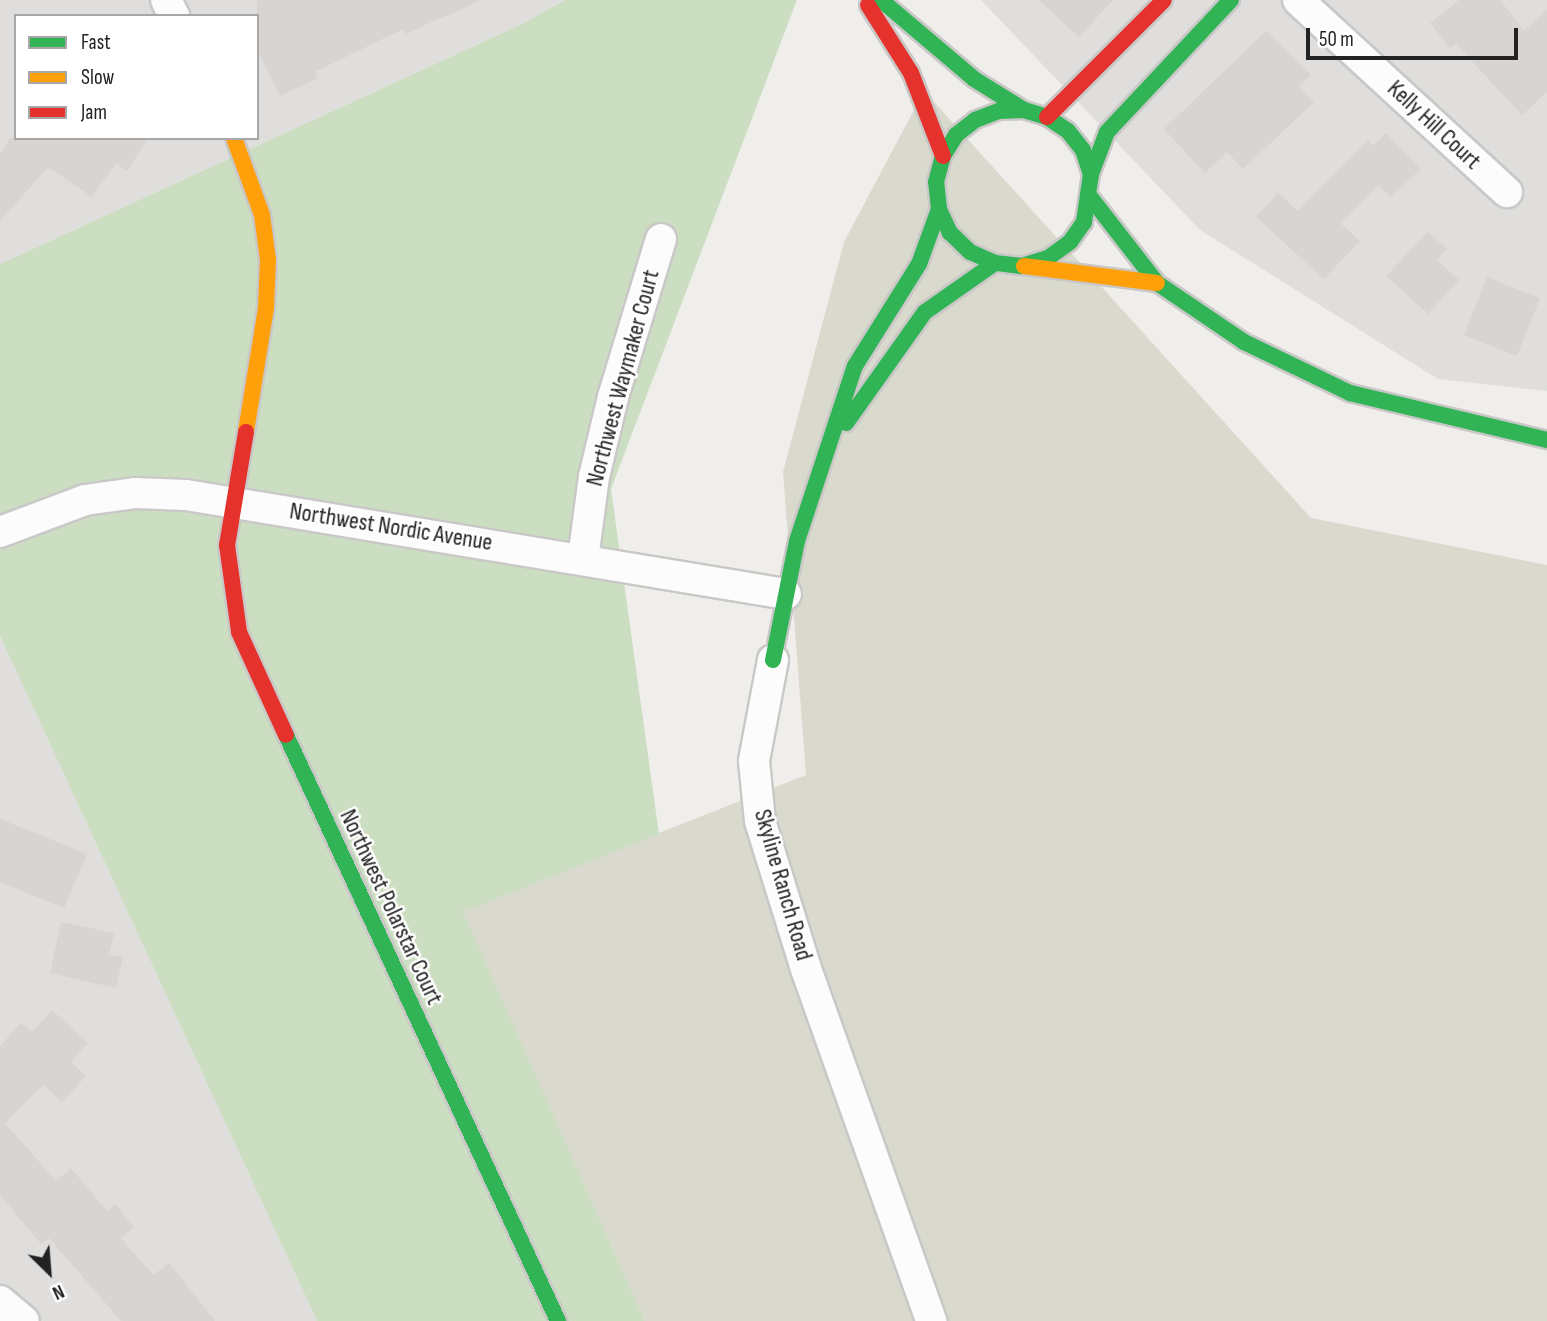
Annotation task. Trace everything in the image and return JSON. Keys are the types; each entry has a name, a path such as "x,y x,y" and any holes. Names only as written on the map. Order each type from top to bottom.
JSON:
{"street":[{"path":"865,0 911,73 943,156"},
{"path":"881,0 974,79 1024,110 1047,117 1068,131 1083,150 1091,174 1091,198 1084,222 1070,242 1048,258 1021,266"},
{"path":"1047,117 1164,0"},
{"path":"1091,174 1107,132 1231,0"},
{"name":"Kelly Hill Court","path":"1298,0 1507,192"},
{"path":"1024,110 999,111 975,120 956,135 943,156 936,182 939,209 950,233 970,252 995,263 1157,283"},
{"name":"Northwest Polarstar Court","path":"235,140 262,215 268,260 267,308 227,545 239,632 558,1321"},
{"path":"1091,198 1157,283 1244,342 1350,393 1547,440"},
{"name":"Skyline Ranch Road","path":"931,1321 806,969 760,821 754,761 797,541 834,438 855,366 919,264 939,209"},
{"name":"Northwest Waymaker Court","path":"583,559 594,477 613,397 661,239"},
{"name":"Skyline Ranch Road","path":"834,438 925,312 995,263"},
{"name":"Northwest Nordic Avenue","path":"0,532 85,500 135,494 234,501 786,593"},
{"path":"0,1301 24,1321"}],"shaded area":[{"path":"0,0 565,0 524,23 0,264"},
{"path":"981,0 1547,0 1547,391 1438,379 1200,230"},
{"path":"924,91 1311,518 1547,565 1547,1321 645,1321 462,911 806,775 783,472 844,242"},
{"path":"0,636 317,1321 0,1321"}],"green space":[{"path":"565,0 797,0 611,489 659,834 463,912 645,1321 317,1321 0,636 0,264 524,23"}],"building":[{"path":"257,0 482,0 405,34 403,29 315,72 318,78 280,96 259,53"},
{"path":"1039,0 1113,0 1079,37"},
{"path":"1459,0 1500,0 1524,31 1547,10 1547,92 1522,115 1456,44 1450,48 1430,23"},
{"path":"1266,31 1311,75 1299,87 1314,102 1243,169 1227,152 1205,173 1164,129"},
{"path":"1386,133 1421,169 1390,197 1379,185 1340,223 1360,241 1324,279 1256,217 1278,193 1298,211 1368,140 1373,146"},
{"path":"10,138 147,140 127,171 116,163 92,197 48,167 0,221 0,154"},
{"path":"1428,232 1447,249 1437,260 1459,280 1428,314 1386,276"},
{"path":"1487,277 1540,298 1517,356 1464,335"},
{"path":"0,819 87,854 64,908 0,882"},
{"path":"61,922 114,933 109,954 123,957 116,988 50,973"},
{"path":"52,1010 88,1043 71,1062 86,1076 62,1102 43,1085 5,1123 56,1181 71,1168 107,1211 115,1204 134,1227 121,1238 153,1275 169,1263 215,1321 121,1321 49,1238 41,1244 0,1195 0,1046 21,1023 32,1032"}],"traffic: fast":[{"path":"881,0 974,79 1024,110 1047,117 1068,131 1083,150 1091,174 1084,222 1070,242 1048,258 1021,266 995,263 970,252 950,233 939,209 936,182 943,156 956,135 975,120 999,111 1024,110"},
{"path":"1091,174 1107,132 1231,0"},
{"path":"1091,198 1157,283 1244,342 1350,393 1547,440"},
{"path":"773,660 797,541 855,366 919,264 939,209"},
{"path":"846,423 925,312 995,263"},
{"path":"286,735 558,1321"}],"traffic: slow":[{"path":"235,140 262,215 268,260 266,308 246,432"},
{"path":"1024,266 1157,283"}],"traffic: jam":[{"path":"1047,117 1164,0"},
{"path":"868,5 911,73 943,156"},
{"path":"246,432 227,545 239,632 286,735"}]}
